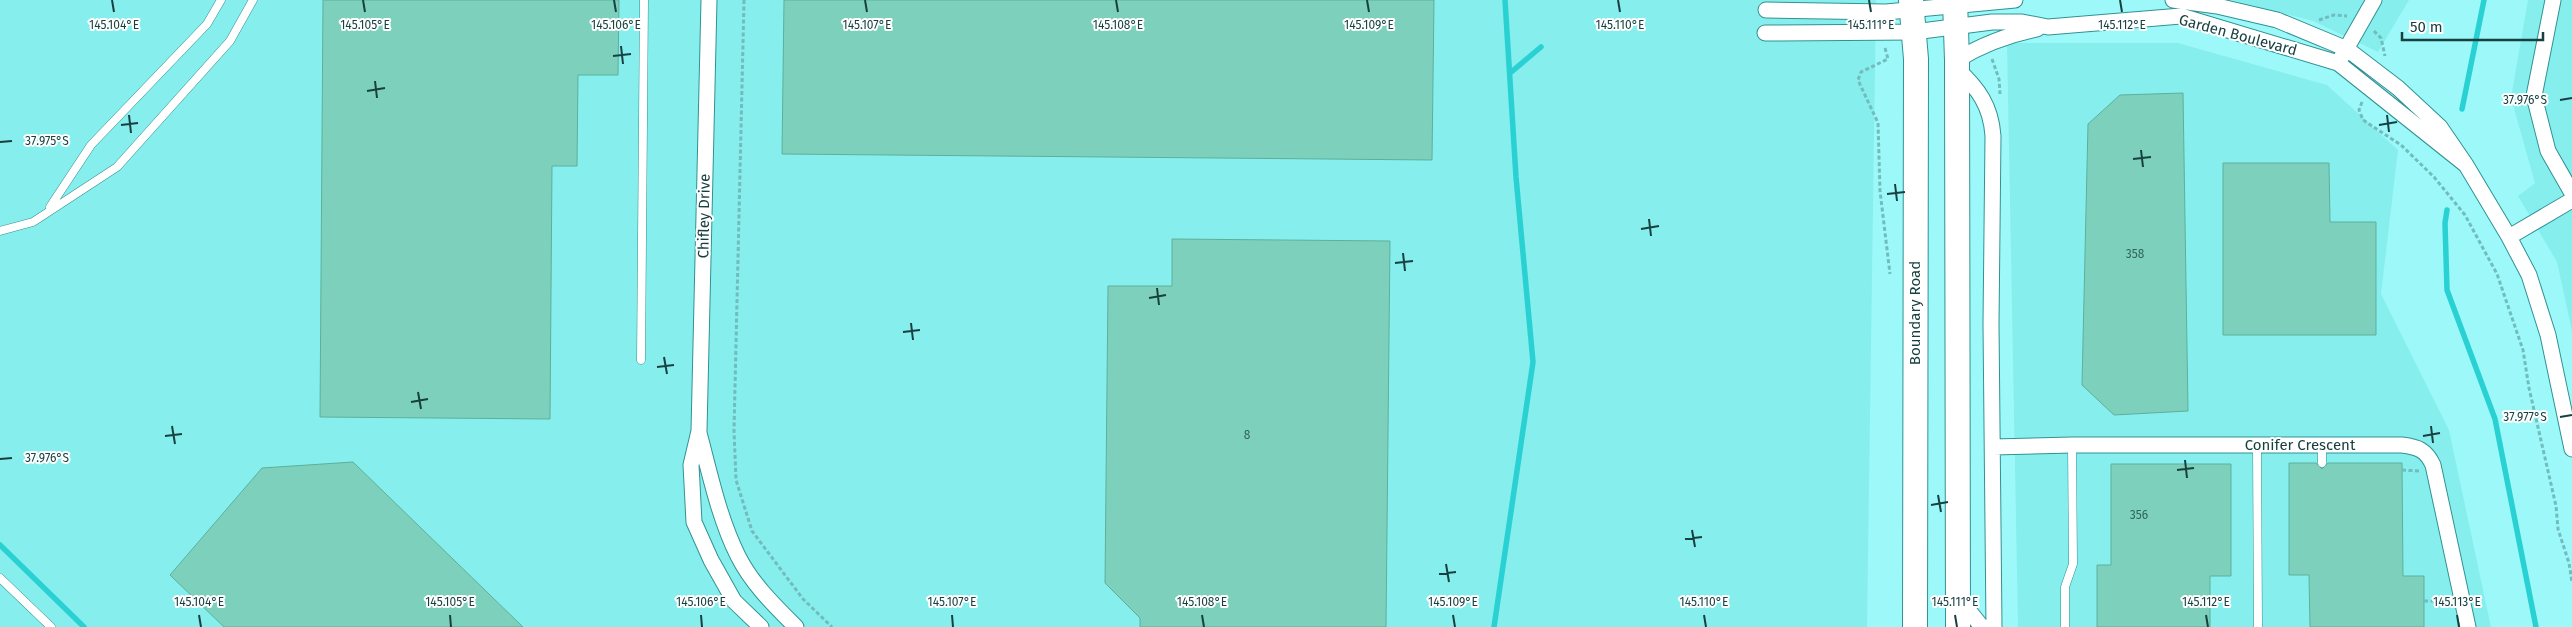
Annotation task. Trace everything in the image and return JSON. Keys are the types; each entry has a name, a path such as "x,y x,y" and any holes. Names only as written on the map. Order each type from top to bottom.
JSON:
{"main road":[{"path":"1955,10 1957,64 1958,627"},
{"name":"Boundary Road","path":"1912,14 1916,59 1915,627"}],"street":[{"name":"Chifley Drive","path":"709,0 699,432 691,465 694,522 711,560 734,600 762,627"},
{"path":"1819,12 1840,0"},
{"name":"Garden Boulevard","path":"1912,14 1955,10 2015,0"},
{"name":"Garden Boulevard","path":"2173,0 2217,6 2278,20 2346,49 2398,88 2440,127 2466,165 2509,237 2529,275 2548,335 2572,449"},
{"path":"2338,64 2374,0"},
{"path":"2553,0 2534,96 2548,151 2572,193"},
{"path":"1766,10 1912,14"},
{"name":"Garden Boulevard","path":"1912,14 1955,10 1992,22 2022,22 2048,27 2180,16 2338,64 2466,165"},
{"path":"1765,34 1885,34 1912,14"},
{"path":"1994,627 1992,124 1984,98 1957,64 1986,43 2011,34 2048,27"},
{"path":"2509,237 2572,200"},
{"name":"Chifley Drive","path":"699,432 721,514 739,557 766,597 796,627"},
{"name":"Conifer Crescent","path":"1993,447 2072,445 2402,445 2416,447 2428,454 2433,465 2468,627"},
{"path":"1957,596 1982,627"}],"lane":[{"path":"48,211 91,145 206,24 221,0"},
{"path":"0,232 33,222 117,167 230,41 253,0"},
{"path":"641,360 644,0"},
{"path":"2065,627 2065,587 2073,564 2072,445"},
{"path":"2257,445 2258,627"},
{"path":"2322,445 2322,463"},
{"path":"0,578 51,627"}],"path":[{"path":"744,0 734,430 736,480 752,531 803,599 832,627"},
{"path":"1885,34 1888,59 1861,72 1858,80 1878,123 1880,191 1890,274"},
{"path":"2370,89 2358,110 2362,120 2401,145 2434,177 2465,215 2496,274 2523,350 2529,388 2556,506 2558,529 2569,563 2572,582"}],"shaded area":[{"path":"0,0 1876,0 1867,627 0,627"},
{"path":"2231,0 2409,0 2378,52 2313,21"},
{"path":"2528,0 2572,0 2572,331 2557,262 2518,196 2535,183 2511,98"},
{"path":"2007,43 2178,43 2327,85 2398,150 2381,294 2449,430 2491,627 2018,627"}],"building":[{"path":"323,0 619,0 618,75 578,75 577,166 552,166 550,419 320,417"},
{"path":"784,0 1434,0 1432,160 782,154"},
{"path":"2183,93 2188,411 2114,415 2082,385 2088,124 2120,95"},
{"path":"2223,163 2329,163 2330,222 2376,222 2376,335 2223,335"},
{"path":"1172,239 1390,241 1386,627 1140,627 1140,618 1105,583 1108,286 1172,286"},
{"path":"353,462 523,627 224,627 170,575 262,468"},
{"path":"2289,463 2316,463 2322,469 2328,463 2402,463 2403,576 2424,576 2424,627 2310,627 2309,575 2289,575"},
{"path":"2111,464 2231,464 2231,576 2210,576 2210,627 2097,627 2097,565 2111,565"}],"waterway":[{"path":"1494,627 1533,362 1516,177 1505,0"},
{"path":"2462,109 2484,0"},
{"path":"1510,73 1541,47"},
{"path":"2447,210 2445,223 2447,290 2495,419 2536,627"},
{"path":"0,545 84,627"}]}
